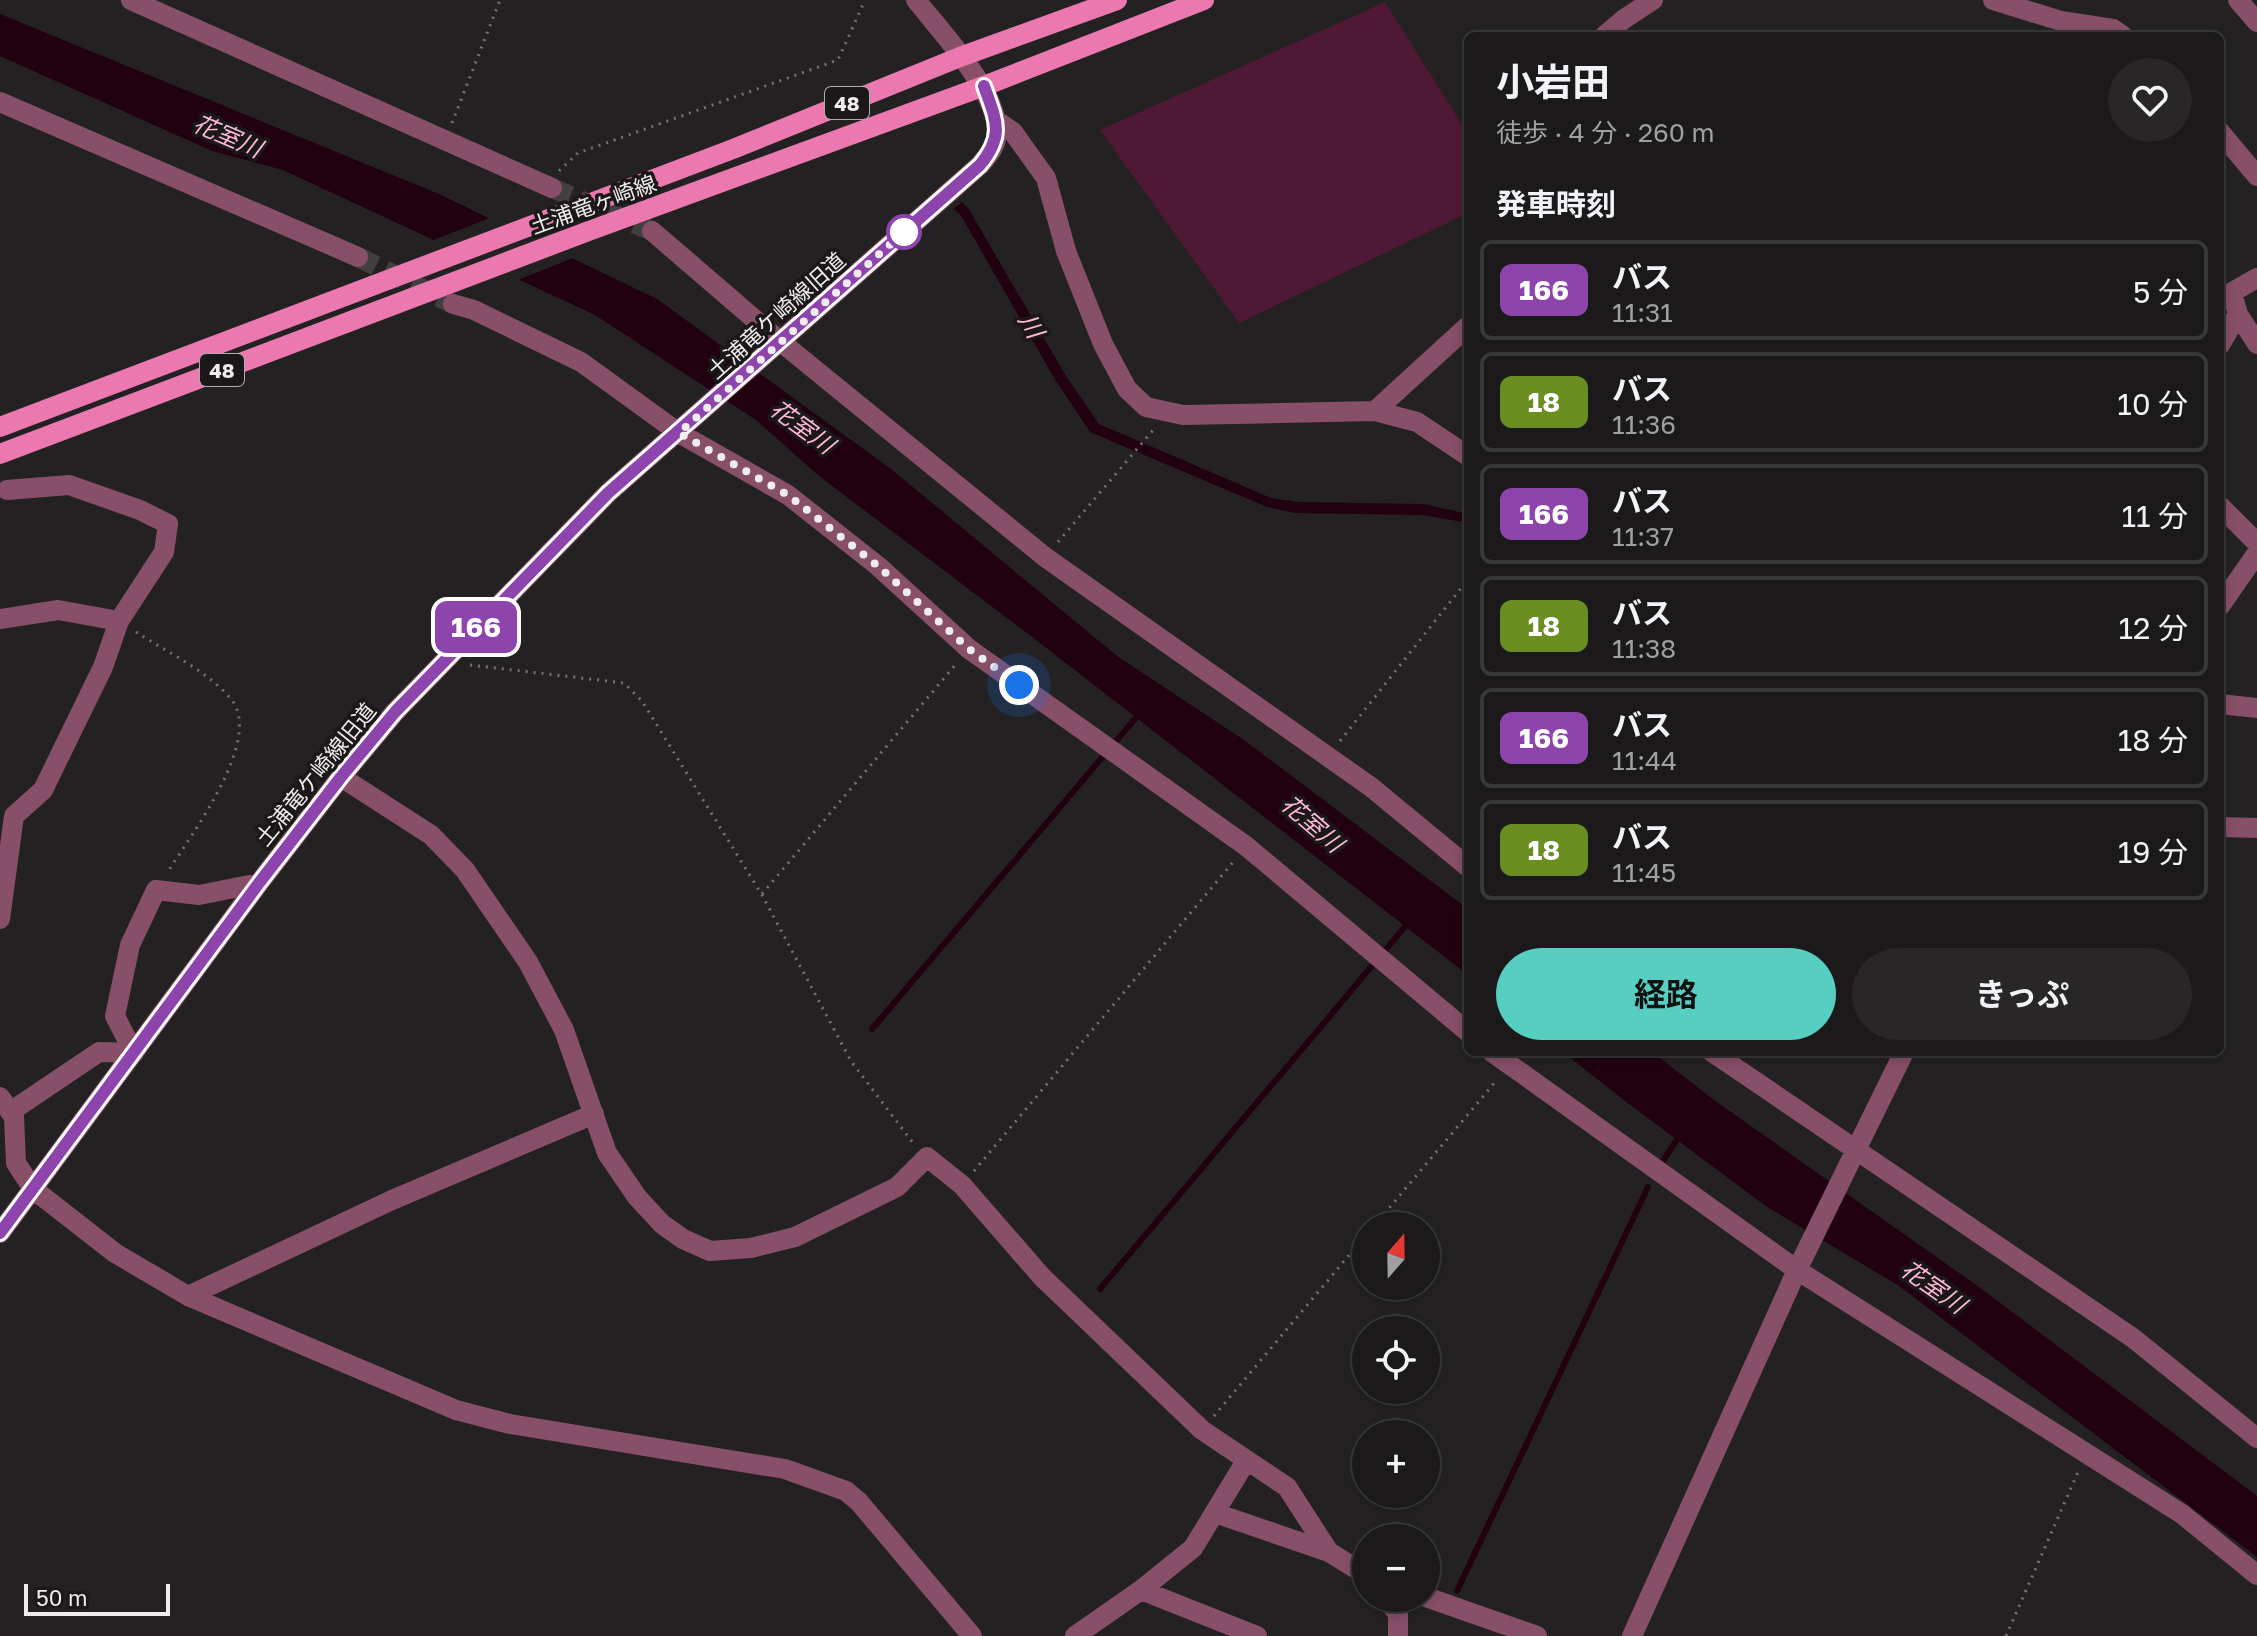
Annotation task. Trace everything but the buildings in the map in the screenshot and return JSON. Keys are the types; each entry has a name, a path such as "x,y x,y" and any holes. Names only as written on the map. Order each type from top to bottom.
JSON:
{"main road":[{"name":"土浦竜ヶ崎線","path":"0,427 413,271 960,57 1117,0"},
{"name":"土浦竜ヶ崎線","path":"0,454 448,295 586,232 984,86 1204,0"}],"street":[{"path":"131,0 549,187"},
{"path":"916,0 984,86 997,121 1013,132 1046,178 1066,251 1103,344 1127,389 1146,407 1183,415 1375,411 1417,422 1464,453"},
{"path":"1609,32 1653,0"},
{"path":"1993,0 2061,21 2117,32"},
{"path":"2061,21 2066,0"},
{"path":"2238,0 2257,22"},
{"path":"0,102 358,257"},
{"name":"土浦竜ケ崎線旧道","path":"0,1233 259,883 395,712 608,493 980,165 996,139 997,121"},
{"path":"2224,137 2257,176"},
{"path":"652,231 776,346 1045,557 1371,787 1464,864"},
{"path":"2257,278 2226,296 2257,344"},
{"path":"448,295 581,362 788,495 878,566 969,649 1246,846 1464,1029"},
{"path":"2224,338 2238,314"},
{"path":"1375,411 1464,330"},
{"path":"0,919 14,816 43,790 103,667 119,621 164,552 168,524 140,510 69,485 7,490"},
{"path":"2224,510 2257,543"},
{"path":"2224,600 2257,553"},
{"path":"0,619 58,610 119,621"},
{"path":"2224,704 2255,704"},
{"path":"341,777 431,835 465,870 528,962 564,1030 607,1153 637,1197 662,1224 683,1239 710,1251 751,1248 795,1237 897,1187 927,1157 962,1185 1042,1277 1202,1430 1287,1487 1329,1552"},
{"path":"2224,827 2257,828"},
{"path":"259,883 199,895 156,890 130,945 115,1016 134,1053 99,1052 5,1105 14,1117 16,1163 33,1189 115,1253 188,1296 456,1410 510,1424 785,1469 846,1491 859,1502 972,1636"},
{"path":"1497,1056 1797,1270 2182,1514 2257,1575"},
{"path":"1718,1056 2133,1338 2257,1438"},
{"path":"1632,1636 1797,1270 1902,1056"},
{"path":"188,1296 392,1200 594,1114"},
{"path":"1075,1636 1141,1590 1193,1548 1246,1461"},
{"path":"1215,1513 1329,1552 1352,1566"},
{"path":"1141,1590 1257,1636"},
{"path":"1440,1602 1537,1636"},
{"path":"1396,1612 1398,1636"}],"path":[{"path":"446,141 500,0"},
{"path":"549,187 578,153 838,60 865,0"},
{"path":"1045,557 1169,412"},
{"path":"1328,757 1464,586"},
{"path":"119,621 201,672 233,702 241,725 218,792 156,890"},
{"path":"762,895 969,649"},
{"path":"447,658 478,667 624,683 642,701 762,895 851,1061 900,1128 927,1157"},
{"path":"962,1185 1246,846"},
{"path":"1386,1212 1509,1066"},
{"path":"1202,1430 1352,1252"},
{"path":"2006,1636 2086,1454"}],"shaded area":[{"path":"1385,2 1464,128 1464,215 1239,323 1100,130"}],"water":[{"name":"花室川","path":"0,14 439,194 657,299 891,469 1117,656 1244,740 1464,906 1464,972 819,476 756,420 595,315 283,170 212,151 0,56"},
{"name":"川","path":"962,202 968,208 1066,376 1099,424 1271,498 1298,502 1424,504 1464,513 1464,522 1422,515 1295,513 1267,507 1090,432 1056,381 960,214 953,209"},
{"name":"花室川","path":"1568,1056 1657,1056 1714,1100 1979,1287 2257,1496 2257,1557 1899,1286 1767,1207"}],"pier":[{"path":"495,216 578,256 513,282 428,242"}],"waterway":[{"path":"872,1029 1139,714"},
{"path":"1100,1289 1409,922"},
{"path":"1661,1164 1681,1133"},
{"path":"1457,1591 1648,1187"}],"tunnel":[{"path":"552,188 652,231"},
{"path":"358,257 453,304"}],"bus line":[{"name":"166","path":"0,1233 259,883 395,712 608,493 980,165 996,139 997,121 984,86"}],"route":[{"path":"904,232 913,224 679,433 788,495 878,566 969,649 1019,685"}]}
